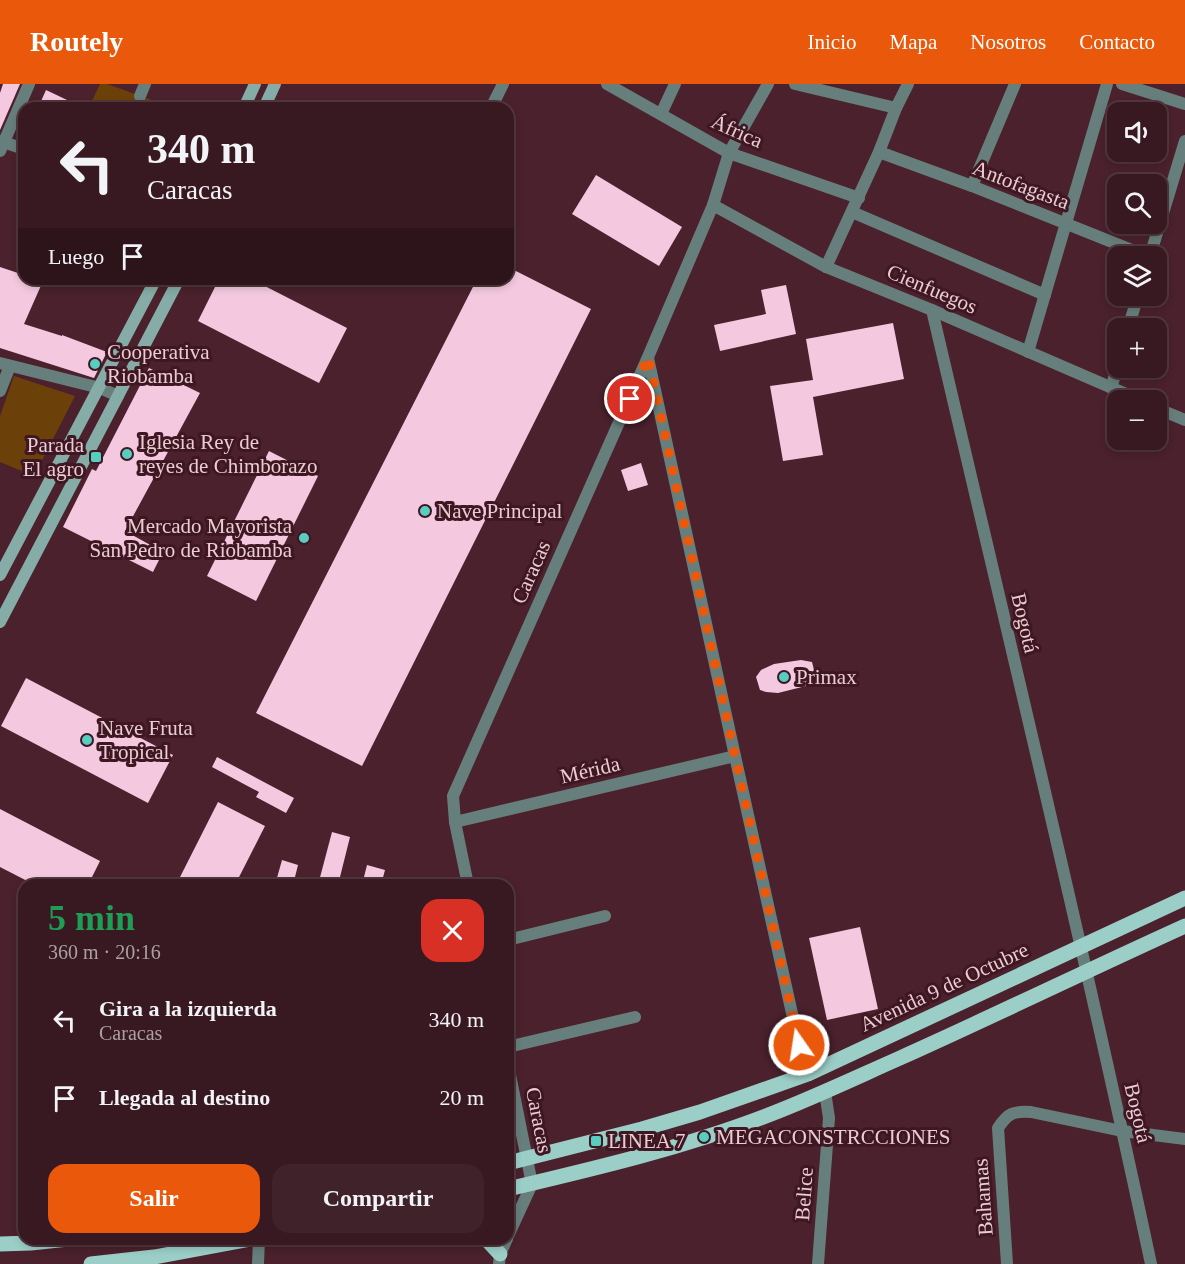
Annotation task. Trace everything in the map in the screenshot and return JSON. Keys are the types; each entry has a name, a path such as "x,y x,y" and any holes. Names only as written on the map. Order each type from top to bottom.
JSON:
{"main road":[{"path":"247,102 255,84"},
{"path":"267,102 275,84"},
{"path":"0,575 153,285"},
{"path":"0,622 176,285"},
{"path":"0,582 17,590"},
{"name":"Avenida 9 de Octubre","path":"514,1162 700,1112 807,1074 1185,898"},
{"path":"514,1188 650,1153 769,1115 982,1021 1185,926"},
{"path":"0,1244 18,1243"},
{"path":"91,1264 154,1257 219,1245"},
{"path":"490,1245 499,1259"}],"street":[{"path":"20,102 28,84"},
{"path":"494,102 503,84"},
{"name":"África","path":"607,84 729,153 858,198"},
{"path":"661,114 675,84"},
{"name":"Caracas","path":"467,879 455,822 453,796 648,357 713,204 729,153 768,84"},
{"path":"795,84 896,108"},
{"path":"826,267 908,84"},
{"path":"972,186 1015,84"},
{"path":"1028,352 1107,84"},
{"path":"1122,84 1185,104"},
{"path":"18,107 1,145 18,148"},
{"path":"1151,246 1185,141"},
{"name":"Antofagasta","path":"879,152 1122,246"},
{"name":"Cienfuegos","path":"713,204 826,267 932,310 1116,390"},
{"path":"852,212 1045,295"},
{"name":"Bogotá","path":"932,310 1086,971 1150,1264"},
{"path":"648,357 807,1074"},
{"path":"0,391 5,364 100,388 118,396"},
{"path":"1111,388 1114,378"},
{"path":"1167,413 1185,420"},
{"name":"Mérida","path":"455,822 735,756"},
{"path":"514,939 605,916"},
{"path":"514,1046 634,1017"},
{"name":"Belice","path":"818,1264 829,1118 825,1092"},
{"name":"Caracas","path":"514,1096 532,1184"},
{"name":"Bahamas","path":"1007,1264 998,1128 1005,1117 1017,1111 1031,1112 1122,1131"},
{"path":"1122,1131 1185,1139"},
{"path":"514,1224 532,1184"},
{"path":"258,1264 259,1245"},
{"path":"499,1259 505,1245"}],"shaded area":[{"path":"100,84 107,84 157,102 95,102 92,101"},
{"path":"14,376 75,396 34,476 0,462 0,416"}],"building":[{"path":"3,84 20,84 0,130 0,93"},
{"path":"46,90 71,102 41,102"},
{"path":"596,175 682,227 659,266 572,214"},
{"path":"0,267 18,273 18,285 41,285 24,324 107,352 94,378 0,348"},
{"name":"Nave Principal","path":"514,270 591,309 362,766 256,713 474,285 514,285"},
{"path":"216,285 263,285 347,328 319,383 198,321"},
{"path":"786,285 796,334 720,351 714,325 766,314 761,290"},
{"path":"893,323 904,379 813,397 823,455 783,461 770,386 813,380 806,339"},
{"path":"149,368 200,393 125,531 163,552 153,572 63,527 92,469 96,471"},
{"path":"269,451 318,476 256,601 207,576"},
{"path":"641,463 648,485 628,491 621,470"},
{"path":"801,660 812,662 816,678 806,686 778,693 760,690 756,677 761,670 774,664"},
{"name":"Nave Fruta Tropical","path":"26,678 173,755 148,803 1,726"},
{"path":"217,757 294,798 286,813 256,797 259,792 212,767"},
{"path":"218,802 265,826 238,879 179,879"},
{"path":"0,809 100,861 91,879 23,879 0,867"},
{"path":"332,832 350,837 340,879 320,879"},
{"path":"282,860 298,865 294,879 277,879"},
{"path":"367,865 385,870 383,879 364,879"},
{"path":"860,927 878,1009 827,1020 809,938"}],"place":[{"name":"Cooperativa Riobamba","path":"95,364"},
{"name":"Iglesia Rey de reyes de Chimborazo","path":"127,454"},
{"name":"Parada El agro","path":"96,457"},
{"name":"Nave Principal","path":"425,511"},
{"name":"Mercado Mayorista San Pedro de Riobamba","path":"304,538"},
{"name":"Primax","path":"784,677"},
{"name":"Nave Fruta Tropical","path":"87,740"},
{"name":"MEGACONSTRCCIONES","path":"704,1137"},
{"name":"LINEA 7","path":"596,1141"}],"route":[{"path":"630,399 648,357 799,1045"}]}
